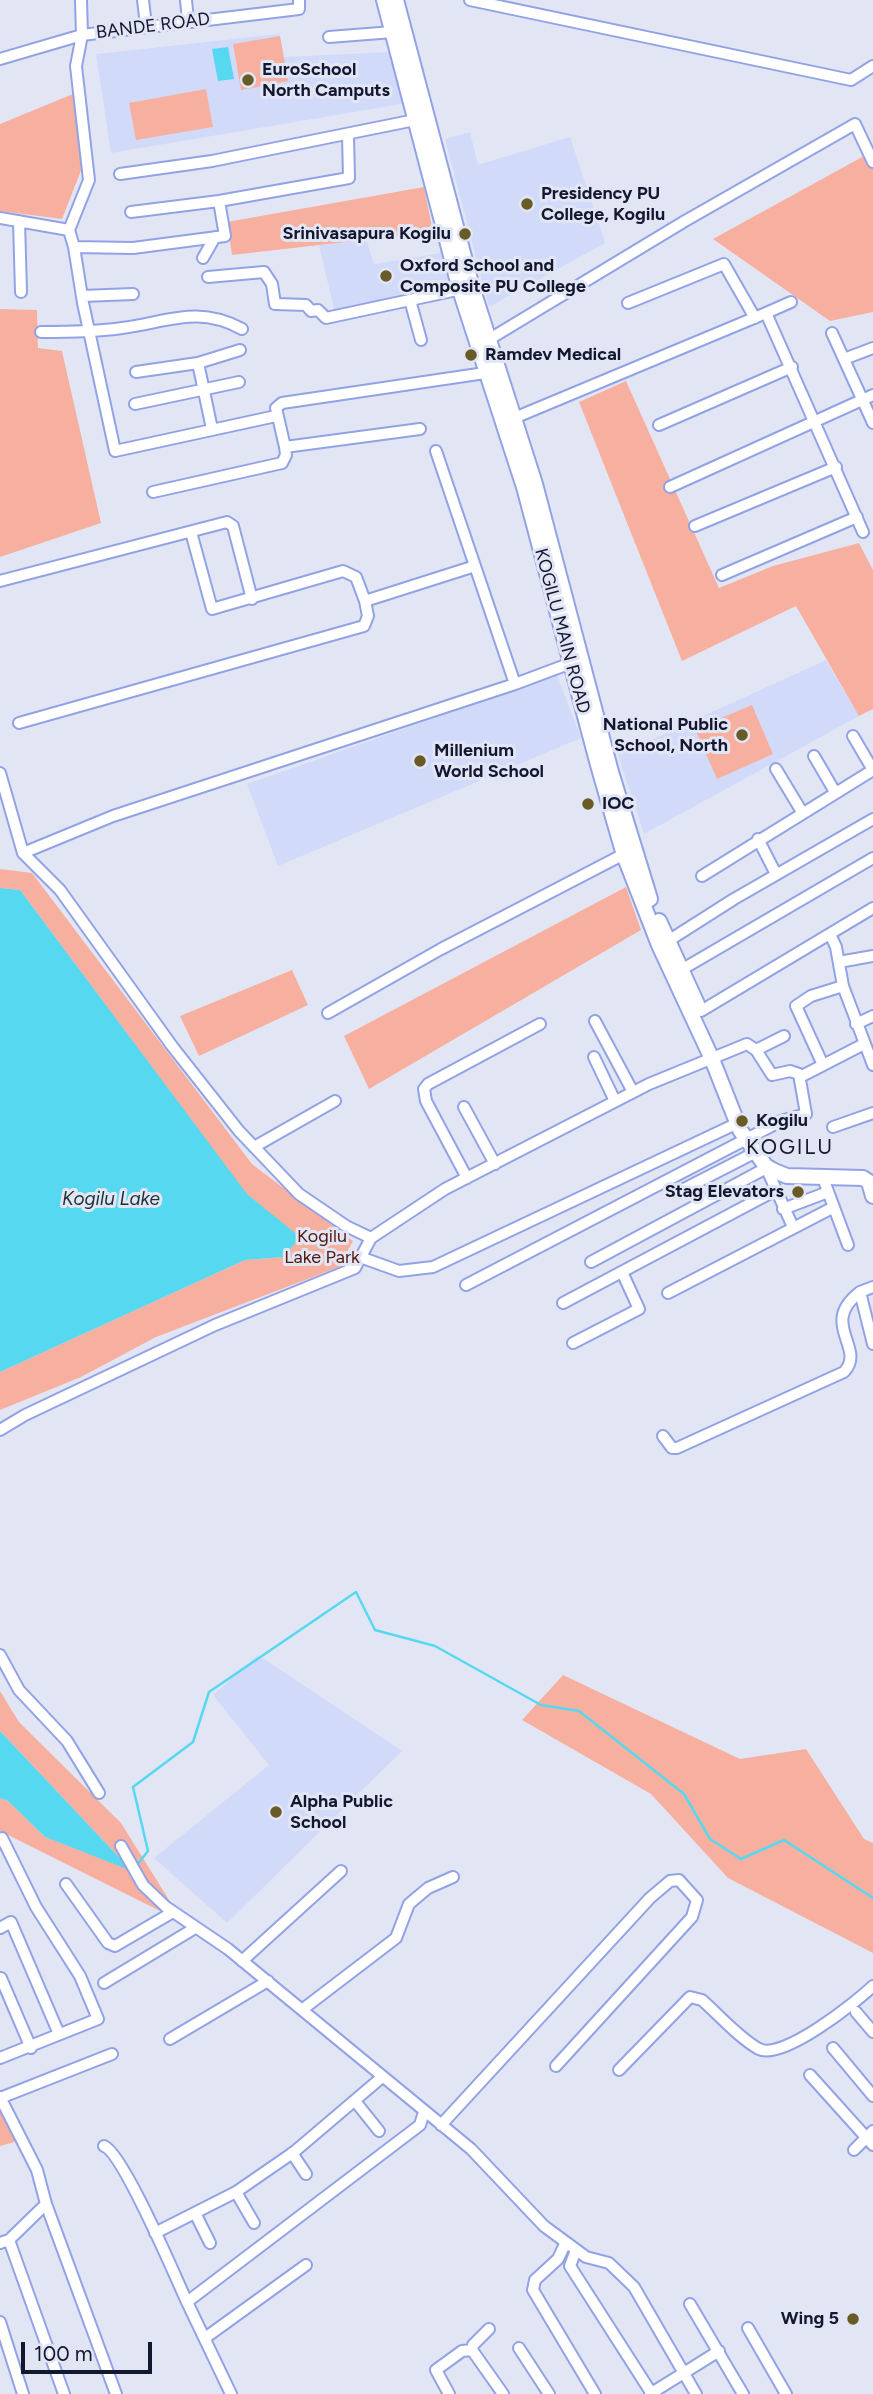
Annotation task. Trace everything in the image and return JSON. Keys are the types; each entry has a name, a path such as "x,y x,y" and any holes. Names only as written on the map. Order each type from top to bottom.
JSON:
{"main road":[{"name":"KOGILU MAIN ROAD","path":"384,0 415,120 466,288 488,340 571,663 629,851 659,945 715,1058"},
{"name":"KOGILU MAIN ROAD","path":"396,0 485,373 535,484 611,772 629,851 701,1011 715,1058 740,1122 757,1152 770,1168"},
{"path":"770,1168 796,1174 871,1176"},
{"path":"770,1168 787,1176 825,1185 871,1176"},
{"path":"871,1176 873,1196"}],"street":[{"path":"80,0 82,35 76,66 89,180 69,230 115,450 276,416"},
{"path":"143,0 146,25"},
{"path":"186,0 188,21"},
{"name":"BANDE ROAD","path":"0,59 82,35 146,25 299,9 299,0"},
{"path":"470,0 851,79 873,66"},
{"path":"329,37 393,32"},
{"path":"120,174 212,161 415,120"},
{"path":"488,340 685,221 855,124 873,163"},
{"path":"131,212 219,201 349,178 348,135"},
{"path":"74,247 134,248 225,236 219,201"},
{"path":"0,218 69,230"},
{"path":"19,221 21,292"},
{"path":"203,258 215,237"},
{"path":"628,303 724,264 754,318"},
{"path":"208,277 264,272 272,284 275,304 306,306 311,311 318,310 326,318 466,288"},
{"path":"82,296 133,295"},
{"path":"410,300 421,341"},
{"path":"508,421 791,302"},
{"path":"766,313 816,420 863,532"},
{"path":"41,332 89,332 197,315 223,318 243,329"},
{"path":"832,333 873,423"},
{"path":"844,359 873,348"},
{"path":"136,372 198,363 240,350"},
{"path":"198,363 212,429"},
{"path":"659,425 792,367"},
{"path":"153,492 282,463 286,455 276,416 278,404 485,373"},
{"path":"135,404 239,382"},
{"path":"670,487 873,395"},
{"path":"285,447 420,429"},
{"path":"436,451 515,684"},
{"path":"695,526 836,467"},
{"path":"722,575 857,517"},
{"path":"0,581 226,522 233,526 252,600"},
{"path":"19,723 364,626 369,616 356,577 343,571 252,600 212,609 191,532"},
{"path":"365,601 475,566"},
{"path":"23,853 113,816 515,684 571,663"},
{"path":"702,876 873,770 853,736"},
{"path":"814,755 835,792"},
{"path":"776,769 802,813"},
{"path":"0,773 23,853 60,890 173,1046 254,1147 299,1194 346,1226 370,1238"},
{"path":"668,941 776,874 873,819"},
{"path":"758,839 776,874"},
{"path":"328,1013 441,949 629,851"},
{"path":"681,970 873,858"},
{"path":"701,1011 873,908"},
{"path":"830,934 839,961 843,986 873,1065"},
{"path":"839,961 873,956"},
{"path":"823,1065 796,1006 811,996 843,986"},
{"path":"856,1024 873,1016"},
{"path":"595,1021 633,1092"},
{"path":"467,1178 426,1101 424,1089 428,1084 540,1024"},
{"path":"756,1050 784,1036"},
{"path":"0,1430 25,1415 215,1325 355,1268 370,1238 467,1178 633,1092 747,1044 756,1050 772,1075 797,1071 806,1114 780,1121 466,1285"},
{"path":"800,1077 864,1044"},
{"path":"594,1056 615,1101"},
{"path":"254,1147 335,1101"},
{"path":"464,1107 495,1164"},
{"path":"833,1127 873,1114"},
{"path":"360,1257 399,1271 433,1267 740,1122"},
{"path":"682,1190 757,1152"},
{"path":"770,1168 769,1174 793,1227"},
{"path":"591,1262 770,1168"},
{"path":"783,1209 825,1185 848,1245"},
{"path":"563,1303 776,1190"},
{"path":"668,1293 834,1208"},
{"path":"573,1343 639,1309 622,1272"},
{"path":"663,1436 672,1448 677,1448 844,1372 849,1367 850,1357 842,1310 846,1302 859,1292 873,1287"},
{"path":"859,1292 873,1344"},
{"path":"0,1655 19,1690 67,1741 99,1793"},
{"path":"0,2058 31,2048 98,2019 80,1976 36,1907 2,1838"},
{"path":"121,1846 143,1885 173,1912 303,2009 471,2150 544,2226 586,2257 609,2263 634,2287 696,2394"},
{"path":"242,1961 341,1871"},
{"path":"303,2009 396,1938 409,1904 428,1888 453,1877"},
{"path":"440,2125 650,1898 670,1881 679,1881 697,1900 692,1917 556,2066"},
{"path":"66,1884 108,1943 115,1946 173,1912"},
{"path":"0,1927 11,1922 60,2034"},
{"path":"104,1983 195,1928"},
{"path":"1,1978 31,2048"},
{"path":"170,2039 268,1982"},
{"path":"620,2070 690,1997 702,2000 760,2050 777,2051 847,2011 873,1986"},
{"path":"856,2012 873,2032"},
{"path":"833,2048 873,2096"},
{"path":"112,2054 0,2097 37,2170 46,2204 116,2394"},
{"path":"810,2075 871,2137 854,2150"},
{"path":"155,2233 236,2192 292,2153 382,2078"},
{"path":"355,2101 379,2131"},
{"path":"187,2302 420,2125 424,2112"},
{"path":"104,2146 111,2149 128,2176 231,2394"},
{"path":"292,2153 306,2174"},
{"path":"236,2192 254,2223"},
{"path":"46,2204 4,2241 64,2394"},
{"path":"195,2213 210,2243"},
{"path":"566,2242 558,2259 535,2280 533,2290 596,2394"},
{"path":"576,2250 570,2266 651,2394 719,2351"},
{"path":"205,2338 306,2265"},
{"path":"690,2304 743,2394"},
{"path":"0,2322 23,2394"},
{"path":"748,2328 786,2394"},
{"path":"449,2394 436,2370 462,2351 472,2350 489,2329"},
{"path":"519,2348 549,2394"},
{"path":"472,2350 503,2394"}],"shaded area":[{"name":"EuroSchool North Camputs","path":"280,34 284,57 390,52 402,104 111,153 96,54"},
{"name":"Presidency PU College, Kogilu","path":"470,132 478,165 570,137 605,243 489,307 445,139"},
{"name":"Oxford School and Composite PU College","path":"366,239 374,264 441,253 450,288 335,313 319,245"},
{"name":"National Public School, North","path":"826,660 859,716 644,834 618,755"},
{"name":"Millenium World School","path":"557,675 581,738 278,866 247,784"},
{"name":"Alpha Public School","path":"258,1655 402,1751 227,1923 154,1858 269,1765 213,1695"}],"green space":[{"path":"280,36 288,81 241,90 233,44"},
{"path":"206,89 213,127 136,140 129,103"},
{"path":"73,94 82,168 62,219 0,211 0,124"},
{"path":"873,151 873,312 830,321 713,239"},
{"path":"424,187 433,232 232,255 227,222"},
{"path":"0,309 37,310 38,348 62,351 101,523 0,557"},
{"path":"626,381 719,588 773,566 859,543 873,570 873,709 859,716 796,606 682,661 579,402"},
{"path":"752,705 773,754 717,779 695,729"},
{"name":"Kogilu Lake Park","path":"0,869 32,873 252,1164 353,1241 339,1267 156,1337 81,1377 0,1410 0,1372 245,1260 284,1257 299,1237 247,1195 20,890 0,888"},
{"path":"626,887 641,930 369,1089 344,1036"},
{"path":"292,970 308,1005 199,1056 180,1016"},
{"path":"563,1675 740,1759 806,1749 864,1839 873,1843 873,1953 728,1878 651,1794 522,1720"},
{"path":"0,1691 19,1722 121,1823 171,1903 160,1911 0,1831 0,1798 8,1801 45,1837 131,1870 0,1731"},
{"path":"0,2106 18,2141 0,2146"}],"water":[{"path":"228,47 234,79 218,81 212,49"},
{"name":"Kogilu Lake","path":"0,888 20,890 247,1194 300,1237 284,1257 245,1260 0,1372"},
{"path":"0,1731 132,1871 45,1837 8,1801 0,1798"}],"waterway":[{"path":"137,1865 148,1851 133,1787 193,1742 209,1692 356,1592 375,1630 435,1646 541,1705 579,1711 684,1794 710,1839 741,1859 784,1840 873,1898"}],"place":[{"name":"EuroSchool North Camputs","path":"248,80"},
{"name":"Presidency PU College, Kogilu","path":"527,204"},
{"name":"Srinivasapura Kogilu","path":"465,234"},
{"name":"Oxford School and Composite PU College","path":"386,276"},
{"name":"Ramdev Medical","path":"471,355"},
{"name":"National Public School, North","path":"742,735"},
{"name":"Millenium World School","path":"420,761"},
{"name":"IOC","path":"588,804"},
{"name":"Kogilu","path":"742,1121"},
{"name":"Stag Elevators","path":"798,1192"},
{"name":"Alpha Public School","path":"276,1812"},
{"name":"Wing 5","path":"853,2319"}],"district":[{"name":"KOGILU","path":"790,1148"}]}
